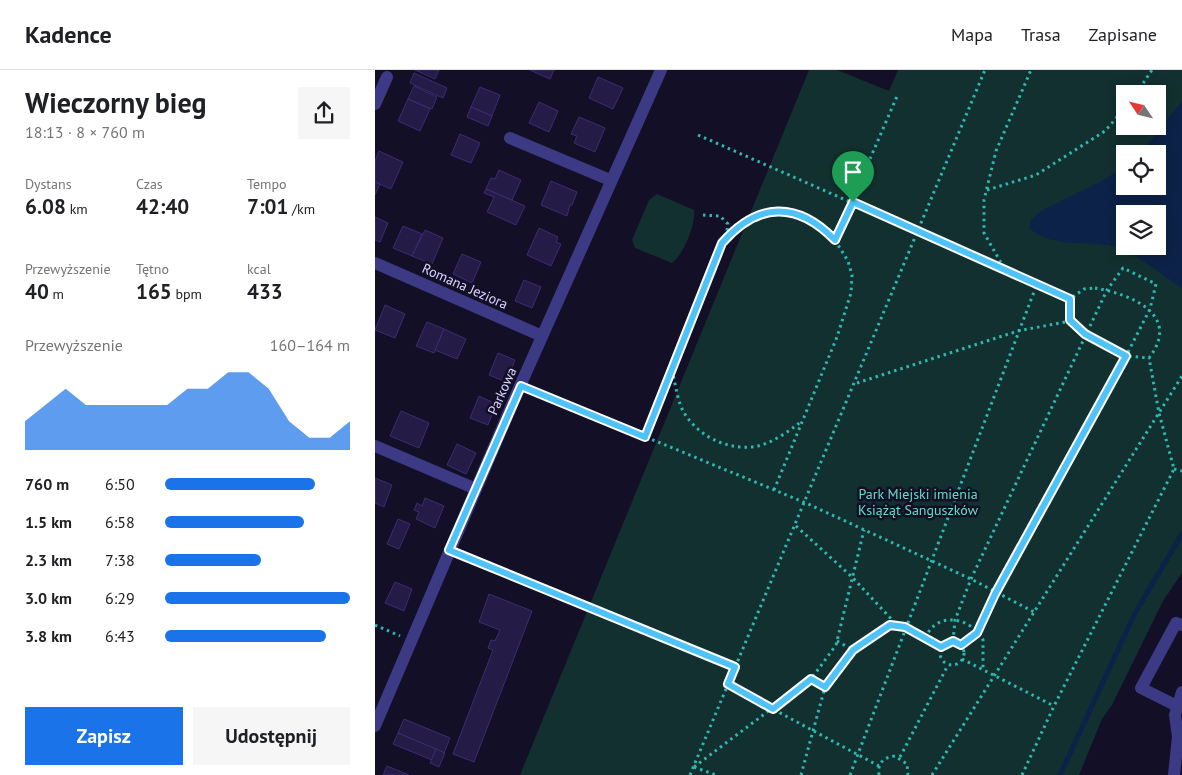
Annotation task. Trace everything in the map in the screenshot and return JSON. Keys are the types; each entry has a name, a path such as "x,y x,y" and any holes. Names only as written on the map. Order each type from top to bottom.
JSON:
{"street":[{"name":"Parkowa","path":"375,726 410,640 610,180 661,70"},
{"path":"375,104 387,77"},
{"path":"510,138 610,180"},
{"name":"Romana Jeziora","path":"375,263 542,336"},
{"path":"375,446 476,489"},
{"path":"1177,706 1141,688 1176,622 1182,625"},
{"path":"1174,775 1178,737 1176,723 1177,706 1182,692"}],"path":[{"path":"690,775 806,503 985,70"},
{"path":"1004,269 984,233 987,190 996,151 1031,70"},
{"path":"1142,85 1152,70"},
{"path":"835,240 898,94"},
{"path":"987,190 1036,175 1105,131 1116,118"},
{"path":"698,135 918,230 1070,299"},
{"path":"645,437 722,243 741,224 773,210 801,214 820,224 835,240 848,260 852,275 851,293 837,337 774,490"},
{"path":"703,215 720,216 728,224 726,238"},
{"path":"953,641 955,620 971,579 1107,290 1123,268 1156,284 1150,309 1126,356 996,591 977,633 961,645"},
{"path":"850,775 1037,284"},
{"path":"1070,299 1085,289 1107,290 1120,293 1150,309 1158,317 1163,327 1163,337 1158,348 1149,358"},
{"path":"1070,299 1070,320 1085,334 1126,356 1149,358"},
{"path":"856,383 1018,331 1070,320"},
{"path":"1022,775 1054,706 1174,469 1159,413 1149,358"},
{"path":"672,369 682,409 693,426 708,437 724,444 744,447 758,446 772,441 802,420"},
{"path":"932,775 1182,376"},
{"path":"521,386 806,503 971,579 1034,612"},
{"path":"1174,469 1182,471"},
{"path":"796,526 852,577 896,624"},
{"path":"693,767 811,679 837,641 864,530"},
{"path":"449,550 735,667"},
{"path":"924,637 935,625 955,620 968,623 983,640 983,669"},
{"path":"801,775 825,687 853,650 890,625 896,624 941,647"},
{"path":"375,625 410,640"},
{"path":"837,641 853,650"},
{"path":"941,647 941,659 948,665 956,665 963,660 964,652 961,645 953,641"},
{"path":"941,647 953,641"},
{"path":"963,660 1054,706"},
{"path":"900,757 948,665"},
{"path":"811,679 825,687"},
{"path":"728,684 879,766"},
{"path":"879,775 879,766 885,758 895,756 900,757 907,764 908,775"},
{"path":"693,767 717,775"}],"green space":[{"name":"Park Miejski imienia Książąt Sanguszków","path":"809,70 837,70 889,91 898,70 1182,70 1182,573 1163,601 1112,705 1102,719 1079,775 520,775"},
{"path":"657,194 694,210 693,223 688,238 681,253 672,263 635,248 632,240 649,200"}],"water":[{"path":"1182,101 1182,288 1133,255 1166,255 1166,205 1116,205 1116,247 1060,242 1039,235 1029,228 1031,220 1041,211 1104,180 1116,172 1116,195 1166,195 1166,145 1147,145 1155,135 1166,135 1166,121"}],"building":[{"path":"415,70 439,70 435,79"},
{"path":"530,70 554,70 550,79"},
{"path":"414,73 447,88 443,98 410,83"},
{"path":"598,77 623,88 613,109 589,98"},
{"path":"414,86 437,97 432,109 408,99"},
{"path":"480,87 500,95 492,116 471,107"},
{"path":"408,99 430,109 420,131 398,121"},
{"path":"539,102 558,111 549,132 529,123"},
{"path":"471,107 492,116 488,126 467,117"},
{"path":"579,117 605,128 595,152 574,143 577,136 571,134"},
{"path":"460,134 480,143 471,163 451,155"},
{"path":"379,151 403,162 391,189 375,182 375,161"},
{"path":"499,170 521,180 512,200 486,189 491,178 495,179"},
{"path":"551,181 577,192 567,216 541,205"},
{"path":"375,182 380,184 375,195"},
{"path":"486,189 525,206 516,225 487,212 494,197 484,193"},
{"path":"375,217 388,223 380,242 375,240"},
{"path":"403,226 422,234 412,256 393,248"},
{"path":"539,228 558,237 556,242 561,244 551,266 527,255"},
{"path":"425,230 443,238 432,264 412,256"},
{"path":"462,254 481,262 472,283 453,274"},
{"path":"524,280 541,287 532,308 515,301"},
{"path":"385,305 405,314 395,338 375,330"},
{"path":"427,322 444,329 434,353 416,346"},
{"path":"444,329 466,339 457,359 435,350"},
{"path":"498,353 515,360 506,382 489,375"},
{"path":"479,396 496,404 488,425 470,418"},
{"path":"401,411 429,423 419,448 390,436"},
{"path":"457,444 476,453 466,474 447,465"},
{"path":"375,478 392,485 384,507 375,503"},
{"path":"425,498 444,506 435,528 416,519 419,512 414,510 417,503 422,506"},
{"path":"398,519 410,524 399,549 387,544"},
{"path":"395,582 412,589 404,611 385,603"},
{"path":"489,594 532,611 474,762 453,754 493,650 488,648 491,640 495,641 500,630 479,622"},
{"path":"404,719 450,738 444,753 398,733"},
{"path":"398,733 436,749 432,760 393,744"},
{"path":"436,749 445,753 439,767 430,763"},
{"path":"387,766 409,775 383,775"}],"waterway":[{"path":"1060,775 1135,613 1182,534"}],"route":[{"path":"853,202 1070,299 1070,320 1085,334 1126,356 995,594 977,633 961,645 953,641 941,647 905,627 896,624 890,625 853,650 825,687 811,679 773,709 728,684 735,667 449,550 521,386 645,437 722,243 726,238 741,224 773,210 801,214 820,224 835,240 853,202"}]}
